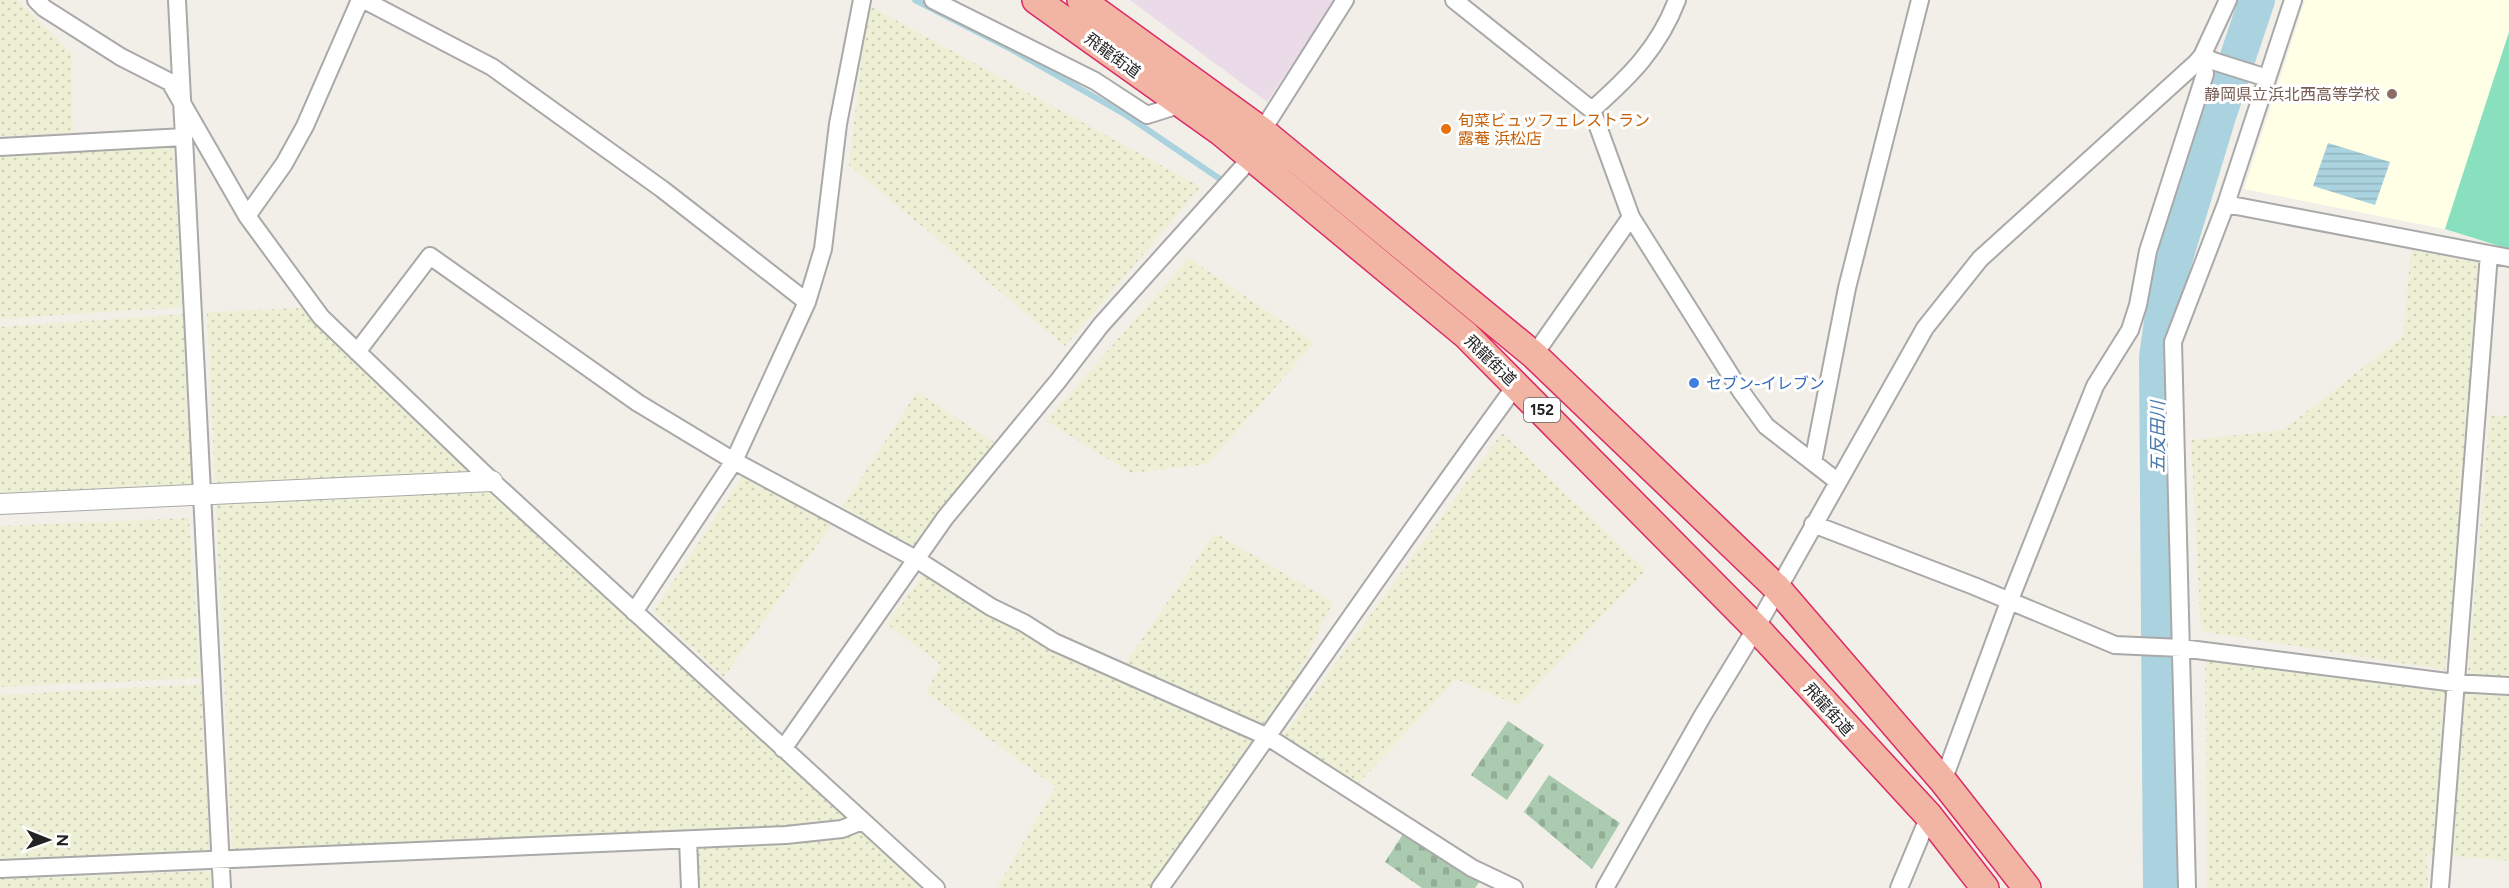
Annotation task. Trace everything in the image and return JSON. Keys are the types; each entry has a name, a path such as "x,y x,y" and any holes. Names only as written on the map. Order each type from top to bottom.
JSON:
{"highway":[{"name":"飛龍街道","path":"1036,0 1221,132 1466,335 1756,628 1929,816 1985,888"},
{"name":"飛龍街道","path":"1081,0 1262,131 1534,355 1777,588 1943,781 2027,888"}],"street":[{"path":"36,0 44,8 121,57 170,82 247,216 321,317 492,481 936,888"},
{"path":"177,0 222,888"},
{"path":"247,216 284,164 305,126 362,0 492,67 662,189 807,302"},
{"path":"634,612 734,461 807,302 823,249 838,124 862,0"},
{"path":"933,0 1095,81 1147,115 1182,104"},
{"path":"1262,131 1345,0"},
{"path":"1454,0 1593,110 1631,217 1740,390 1766,426 1837,482"},
{"path":"1593,110 1631,75 1659,38 1677,0"},
{"path":"1813,462 1847,288 1920,0"},
{"path":"1943,781 2009,602 2095,386 2130,330 2138,305 2148,251 2228,0"},
{"path":"2187,888 2177,648 2173,342 2226,204 2293,0"},
{"path":"1605,888 1703,715 1756,628 1925,328 1980,259 2196,63 2209,59 2267,78"},
{"path":"0,147 184,137"},
{"path":"783,748 945,518 1101,325 1251,158"},
{"path":"2226,204 2509,258"},
{"path":"1534,355 1631,217"},
{"path":"2440,888 2489,254"},
{"path":"357,352 430,256 638,403 734,461 916,559 992,608 1024,623 1054,642 1268,738 1472,868 1514,888"},
{"path":"1160,888 1268,738 1361,599 1517,384"},
{"path":"0,504 492,481"},
{"path":"1813,524 1974,586 2115,645 2177,648 2456,683 2509,686"},
{"path":"1899,888 1929,816"},
{"path":"0,869 786,835 842,829 862,820"},
{"path":"688,840 690,888"}],"shaded area":[{"path":"0,0 17,0 71,52 73,133 0,136"},
{"path":"1130,0 1335,0 1267,102"},
{"name":"静岡県立浜北西高等学校","path":"2305,0 2509,0 2509,242 2244,189"},
{"path":"868,5 1201,187 1065,346 849,165"},
{"path":"164,146 173,148 183,307 0,319 0,155"},
{"path":"2411,250 2488,265 2445,670 2201,631 2191,440 2283,430 2403,336"},
{"path":"1189,258 1314,343 1208,464 1131,473 1046,421"},
{"path":"303,308 461,464 845,805 843,822 862,821 925,888 695,888 688,840 741,833 232,850 207,312"},
{"path":"185,314 195,488 0,494 0,327"},
{"path":"917,392 994,442 920,556 843,506"},
{"path":"2490,415 2509,416 2509,688 2467,684"},
{"path":"1502,433 1646,570 1518,705 1456,679 1359,783 1283,736"},
{"path":"744,474 833,523 724,677 653,612"},
{"path":"189,518 201,678 0,687 0,526"},
{"path":"1215,533 1333,602 1268,737 1158,888 997,888 1055,787 926,692 941,665 887,624 929,567 1124,665"},
{"path":"2205,651 2455,693 2509,693 2509,861 2427,854 2428,888 2207,888"},
{"path":"201,684 210,851 0,861 0,695"},
{"path":"211,871 212,888 0,888 0,879"}],"green space":[{"path":"2509,32 2509,249 2445,229"},
{"path":"1508,721 1544,745 1507,800 1471,775"},
{"path":"1549,775 1620,823 1592,869 1524,812"},
{"path":"1403,834 1480,881 1475,888 1422,888 1385,862"}],"water":[{"path":"2328,143 2390,162 2375,205 2313,186"}],"waterway":[{"path":"915,0 1009,48 1126,115 1220,179"},
{"name":"五反田川","path":"2161,888 2157,358 2167,284 2218,116 2257,0"}],"place":[{"name":"静岡県立浜北西高等学校","path":"2392,94"},
{"name":"旬菜ビュッフェレストラン 露菴 浜松店","path":"1446,129"},
{"name":"セブン-イレブン","path":"1694,383"}]}
